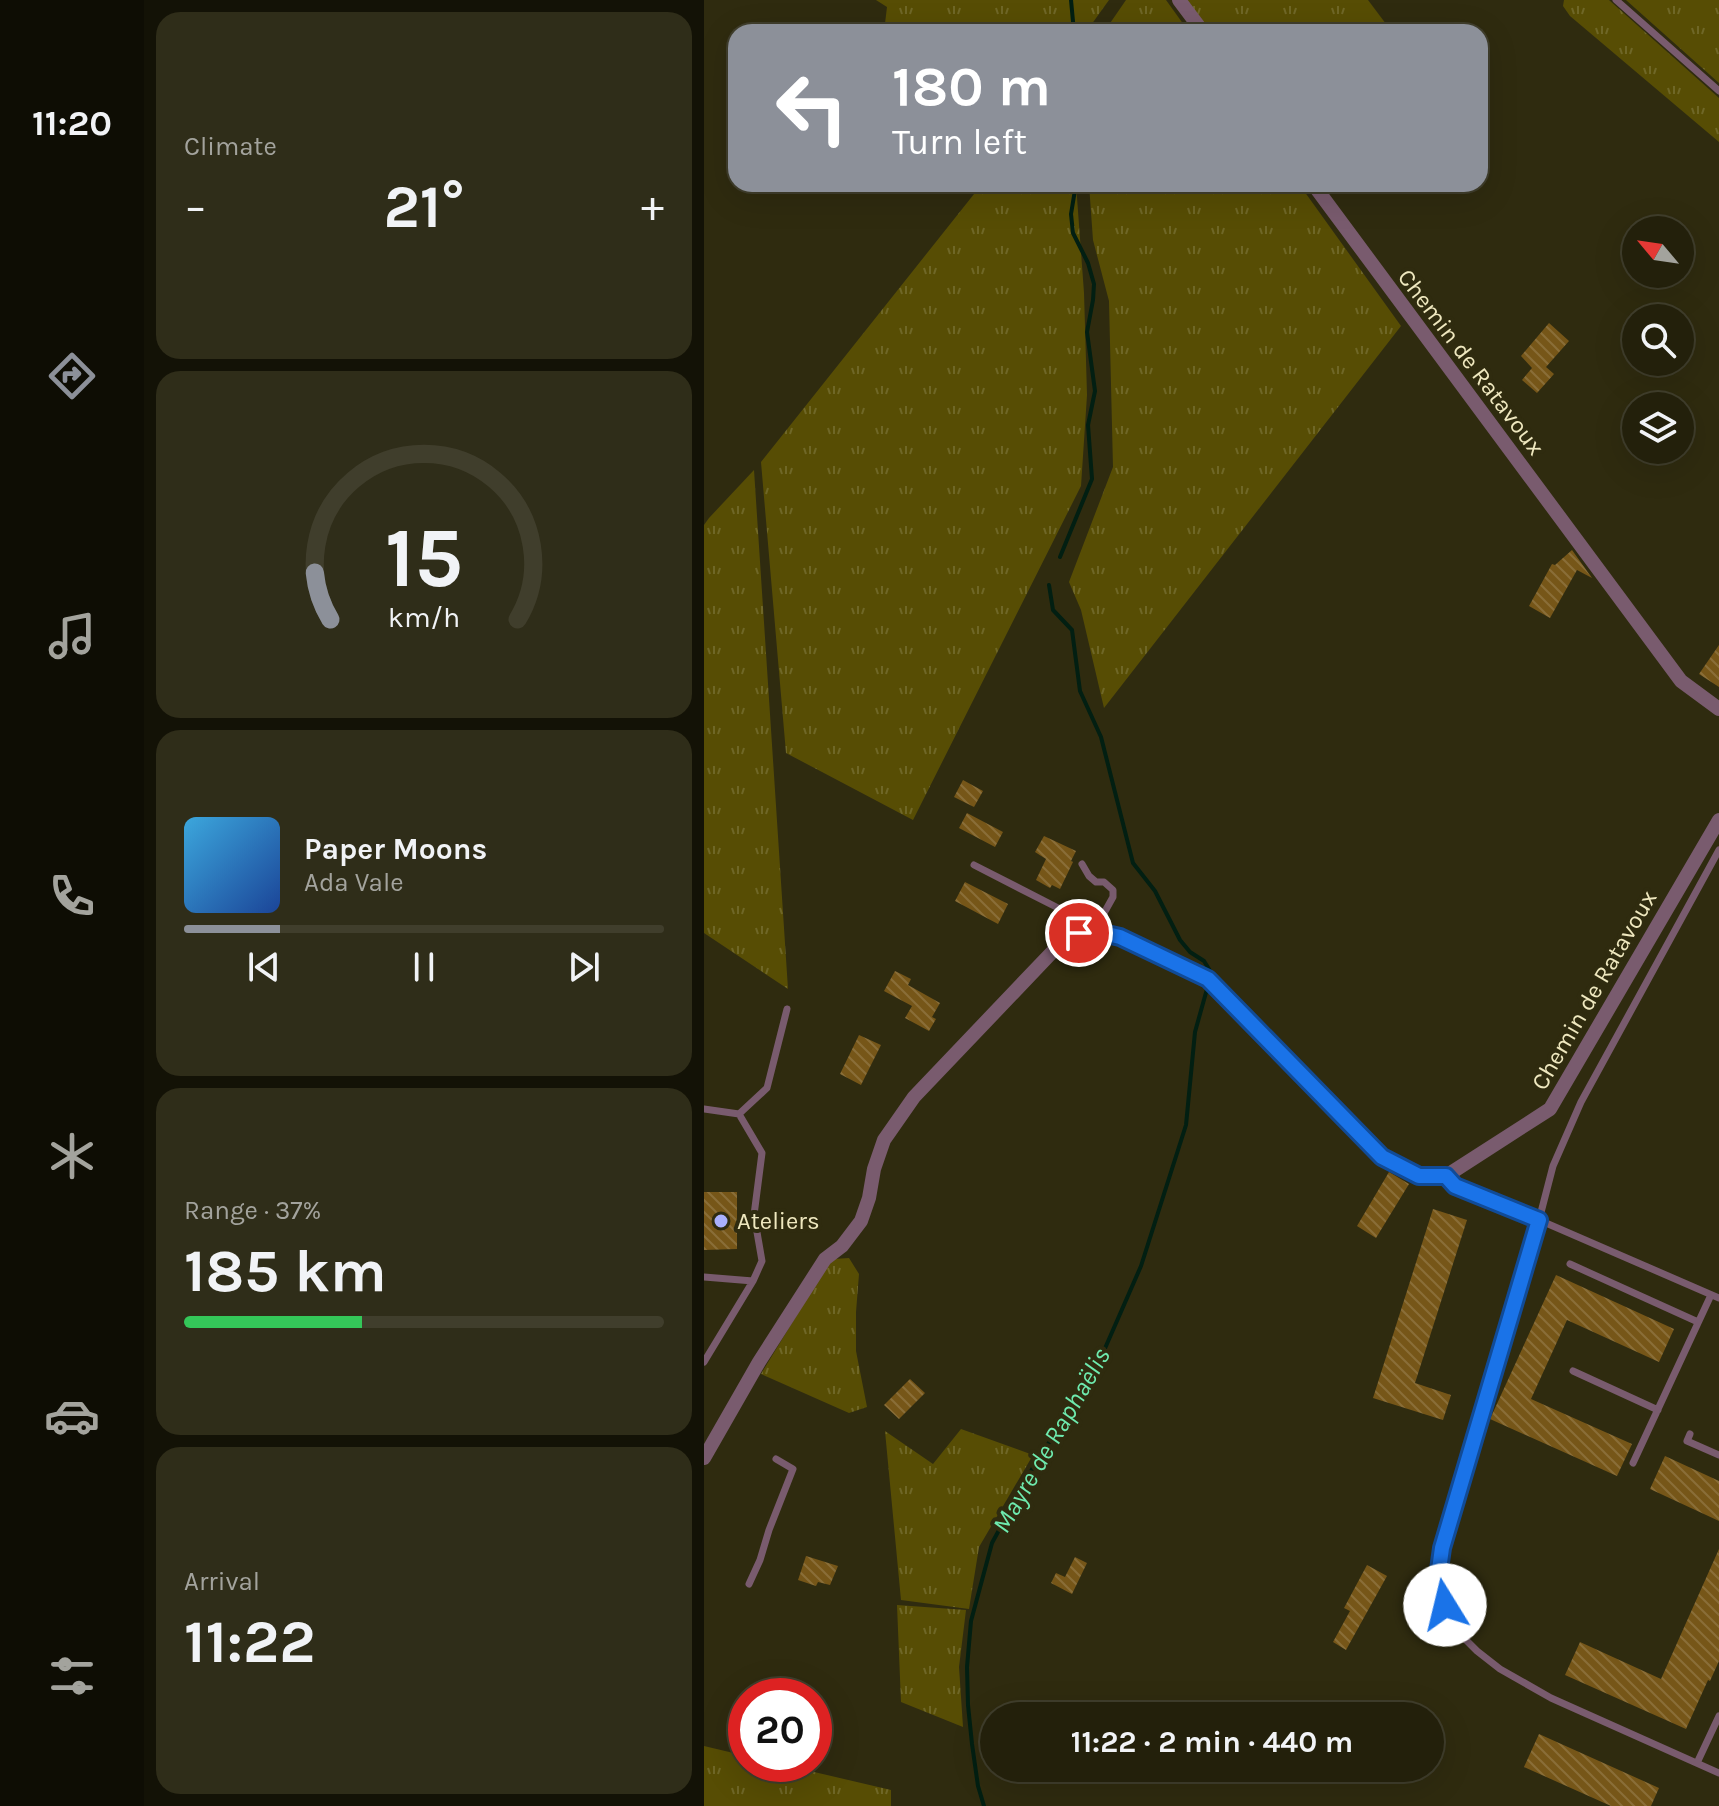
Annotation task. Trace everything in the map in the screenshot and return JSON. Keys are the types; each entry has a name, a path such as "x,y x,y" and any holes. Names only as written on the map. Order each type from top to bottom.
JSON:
{"street":[{"path":"1179,0 1197,24"},
{"name":"Chemin de Ratavoux","path":"1319,192 1681,681 1719,709"},
{"name":"Chemin de Ratavoux","path":"1446,1176 1550,1109 1719,820"},
{"path":"704,1458 759,1362 825,1259 842,1246 861,1221 884,1140 899,1117 914,1097 1057,947 1086,932 1120,937 1208,979 1382,1157 1419,1176 1446,1176"}],"lane":[{"path":"1616,0 1719,91"},
{"path":"1719,850 1581,1102 1553,1166 1442,1548 1438,1577 1445,1605 1458,1632 1500,1669 1551,1698 1719,1773"},
{"path":"974,865 1064,911 1086,932 1113,897 1113,890 1104,882 1096,882 1082,864"},
{"path":"739,1114 767,1088 787,1009"},
{"path":"704,1109 739,1114"},
{"path":"704,1362 762,1261 754,1215 762,1153 739,1114"},
{"path":"1446,1176 1455,1186 1715,1296 1698,1322 1633,1463"},
{"path":"1570,1264 1698,1322"},
{"path":"704,1277 753,1281"},
{"path":"1573,1371 1658,1410"},
{"path":"1690,1434 1687,1441 1719,1455"},
{"path":"749,1584 793,1469 776,1459"},
{"path":"1697,1763 1719,1716"}],"green space":[{"path":"876,0 1109,0 1092,24 885,24 887,7"},
{"path":"1126,0 1166,0 1183,24 1110,24"},
{"path":"1186,0 1368,0 1386,24 1203,24"},
{"path":"1564,0 1609,0 1719,98 1719,142 1570,16 1563,6"},
{"path":"1626,0 1719,0 1719,83"},
{"path":"976,192 1077,192 1087,395 1081,486 913,820 786,753 761,462"},
{"path":"1090,192 1305,192 1401,326 1104,708 1081,610 1069,582 1113,467 1109,301 1093,240"},
{"path":"754,470 788,989 704,933 704,525"},
{"path":"849,1258 859,1274 856,1351 867,1407 849,1413 761,1374 828,1264 834,1259"},
{"path":"961,1429 1033,1455 979,1547 969,1609 901,1600 885,1431 933,1464"},
{"path":"897,1605 966,1610 959,1667 963,1727 901,1702"},
{"path":"704,1746 728,1752 728,1782 832,1782 832,1776 891,1790 891,1806 704,1806"}],"building":[{"path":"1549,323 1569,341 1546,367 1554,374 1537,393 1522,380 1532,368 1521,356"},
{"path":"1572,550 1592,578 1577,570 1550,618 1529,606 1552,564 1555,565"},
{"path":"1719,645 1719,687 1699,674"},
{"path":"963,780 983,791 974,807 954,797"},
{"path":"967,813 1003,832 995,847 959,828"},
{"path":"1044,836 1076,851 1060,889 1052,885 1050,888 1036,880 1046,859 1035,852"},
{"path":"965,882 1008,904 998,924 955,901"},
{"path":"895,971 911,979 908,985 940,1003 929,1031 905,1018 912,1006 884,991"},
{"path":"859,1035 881,1045 861,1085 840,1074"},
{"path":"1389,1172 1409,1184 1376,1238 1357,1226"},
{"name":"Ateliers","path":"704,1192 737,1192 737,1249 704,1250"},
{"path":"1433,1209 1467,1220 1415,1383 1451,1395 1443,1420 1373,1398"},
{"path":"1556,1275 1674,1329 1659,1362 1567,1320 1531,1399 1632,1444 1617,1476 1490,1419"},
{"path":"910,1379 925,1393 899,1419 884,1405"},
{"path":"1665,1456 1719,1481 1719,1521 1650,1489"},
{"path":"1719,1549 1719,1661 1686,1729 1565,1675 1580,1642 1661,1679"},
{"path":"806,1556 838,1566 830,1585 818,1582 816,1586 798,1580"},
{"path":"1075,1557 1087,1563 1072,1594 1051,1583 1056,1573 1065,1577"},
{"path":"1367,1565 1387,1576 1346,1650 1333,1642 1350,1611 1344,1608"},
{"path":"1539,1734 1659,1788 1651,1806 1611,1806 1524,1767"}],"waterway":[{"name":"Mayre de Raphaëlis","path":"1071,0 1073,24"},
{"name":"Mayre de Raphaëlis","path":"1060,557 1092,479 1088,425 1095,391 1087,332 1094,284 1088,263 1073,233 1071,214 1075,192"},
{"name":"Mayre de Raphaëlis","path":"1049,585 1053,610 1072,630 1080,691 1101,737 1133,863 1155,891 1180,940 1190,952 1204,961 1212,974"},
{"name":"Mayre de Raphaëlis","path":"984,1806 972,1744 967,1667 971,1621 992,1543 1036,1462 1092,1378 1141,1266 1186,1125 1195,1032 1207,989"}],"place":[{"name":"Ateliers","path":"721,1221"}],"route":[{"path":"1079,933 1094,931 1120,937 1208,979 1382,1157 1396,1166 1419,1176 1446,1176 1455,1186 1539,1220 1442,1548 1438,1577 1445,1605"}]}
